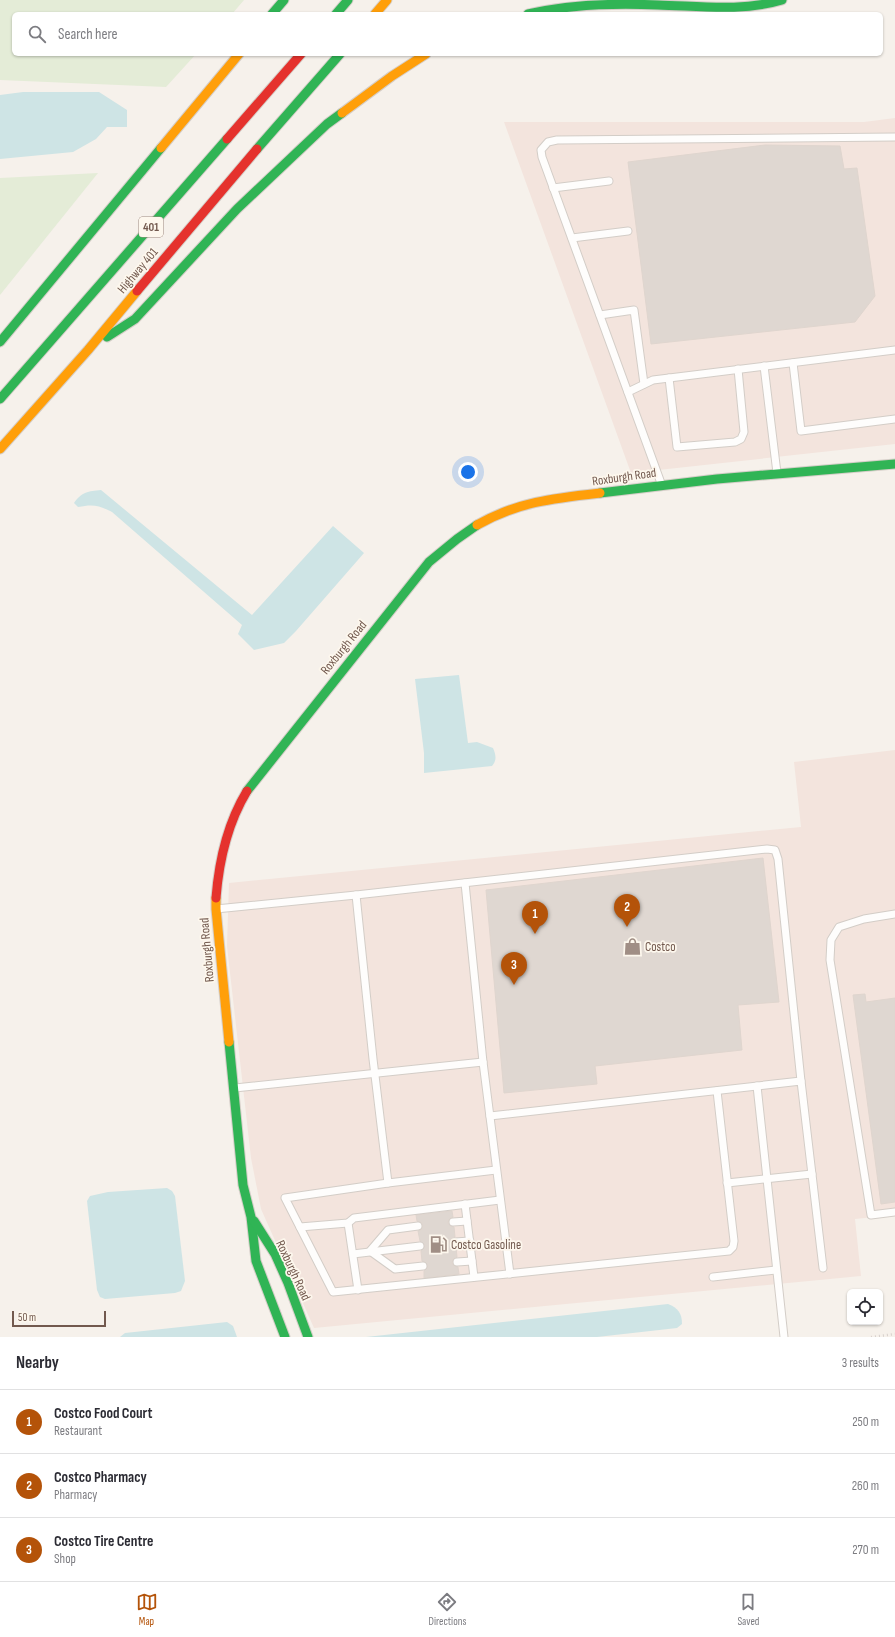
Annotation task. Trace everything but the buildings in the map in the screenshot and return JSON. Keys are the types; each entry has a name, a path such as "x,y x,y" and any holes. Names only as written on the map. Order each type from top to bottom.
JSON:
{"main road":[{"path":"274,12 284,0"},
{"path":"338,12 348,0"},
{"path":"377,12 387,0"},
{"path":"536,12 606,3 739,7 769,4 782,0"},
{"path":"0,342 237,56"},
{"name":"Highway 401","path":"0,399 299,56"},
{"name":"Highway 401","path":"0,449 88,350 188,229 338,56"},
{"path":"88,350 134,319 237,209 327,124 392,76 423,56"},
{"name":"Roxburgh Road","path":"285,1337 256,1261 251,1217 242,1185 216,909 216,888 219,865 230,822 250,785 429,562 447,546 487,520 510,509 542,500 661,484 895,464"},
{"name":"Roxburgh Road","path":"251,1217 275,1254 296,1302 308,1337"}],"lane":[{"path":"661,484 553,188 541,150 548,142 557,140 895,137"},
{"path":"553,188 609,182"},
{"path":"572,238 628,231"},
{"path":"600,315 634,310 644,384"},
{"path":"628,392 652,380 895,351"},
{"path":"793,363 801,431 895,419"},
{"path":"764,366 777,474"},
{"path":"669,378 677,447 735,442 740,439 744,432 738,369"},
{"path":"216,909 356,895 767,849 775,850 778,860 801,1081 823,1268"},
{"path":"465,883 483,1062 510,1274"},
{"path":"356,895 374,1074 388,1182"},
{"path":"895,914 864,918 839,927 831,940 830,960 871,1215 895,1212"},
{"path":"233,1088 483,1062"},
{"path":"490,1116 801,1081"},
{"path":"756,1086 784,1337"},
{"path":"496,1170 388,1182 285,1198 333,1292 729,1251 733,1247 734,1240 716,1091"},
{"path":"727,1183 812,1174"},
{"path":"300,1227 348,1223 354,1218 500,1200"},
{"path":"465,1204 474,1277"},
{"path":"453,1222 467,1221"},
{"path":"348,1223 358,1290"},
{"path":"370,1251 388,1230 418,1226"},
{"path":"455,1242 470,1240"},
{"path":"353,1254 420,1246"},
{"path":"370,1251 395,1269 423,1266"},
{"path":"457,1262 472,1261"},
{"path":"713,1277 776,1270"}],"path":[{"path":"871,1337 895,1334"}],"shaded area":[{"path":"23,92 99,92 127,110 127,127 107,127 96,139 73,152 0,159 0,95"},
{"path":"895,118 895,444 631,473 504,122 864,122"},
{"path":"101,490 252,615 333,526 364,553 284,643 254,650 238,634 242,625 112,512 95,506 78,507 74,503 80,496 86,493"},
{"path":"459,675 468,743 477,742 493,748 495,762 492,766 424,773 424,753 415,679"},
{"path":"895,750 895,1215 855,1219 861,1276 314,1328 261,1209 251,1158 227,946 229,883 801,827 794,762"},
{"path":"167,1188 172,1191 175,1196 185,1281 181,1291 175,1293 105,1299 100,1297 97,1290 87,1201 90,1196 108,1192"},
{"path":"668,1304 677,1309 680,1314 682,1324 677,1328 597,1337 366,1337"},
{"path":"227,1322 233,1326 237,1337 120,1337 125,1333"}],"green space":[{"path":"0,0 244,0 234,12 12,12 12,56 194,56 166,87 0,80"},
{"path":"98,173 0,295 0,178"}],"traffic: fast":[{"path":"274,12 284,0"},
{"path":"338,12 348,0"},
{"path":"539,12 576,6 625,4 736,7 767,4 782,0"},
{"path":"257,149 338,56"},
{"path":"107,337 135,319 237,209 327,124 342,113"},
{"path":"0,399 227,139"},
{"path":"0,342 161,148"},
{"path":"600,493 717,479 895,464"},
{"path":"247,791 429,562 477,525"},
{"path":"229,1042 243,1185 251,1217 256,1261 285,1337"},
{"path":"254,1221 275,1254 288,1283 308,1337"}],"traffic: slow":[{"path":"377,12 387,0"},
{"path":"161,148 237,56"},
{"path":"342,113 392,76 423,56"},
{"path":"0,449 88,350 137,291"},
{"path":"477,525 507,511 537,502 600,493"},
{"path":"216,898 229,1042"}],"traffic: jam":[{"path":"227,139 299,56"},
{"path":"137,291 257,149"},
{"path":"216,898 219,870 229,829 247,791"}],"place":[{"name":"Costco Pharmacy","path":"627,927"},
{"name":"Costco Food Court","path":"535,934"},
{"name":"Costco","path":"632,946"},
{"name":"Costco Tire Centre","path":"514,985"},
{"name":"Costco Gasoline","path":"438,1244"}]}
